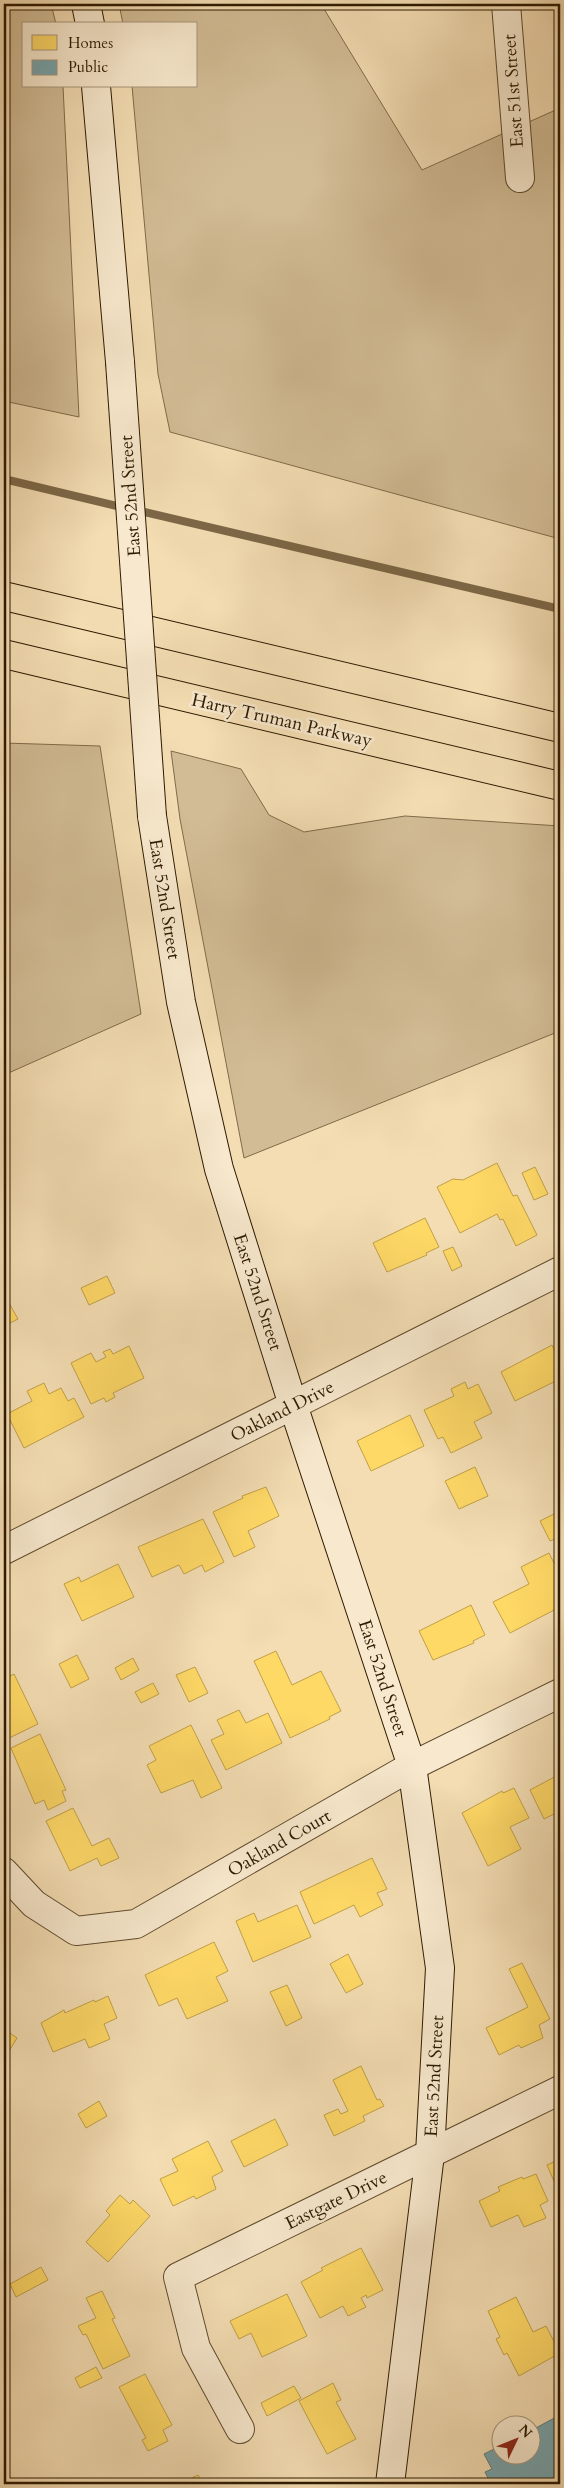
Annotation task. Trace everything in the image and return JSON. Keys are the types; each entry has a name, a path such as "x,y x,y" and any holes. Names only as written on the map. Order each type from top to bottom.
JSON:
{"highway":[{"path":"4,596 560,728"},
{"name":"Harry Truman Parkway","path":"4,654 560,786"}],"main road":[{"path":"86,4 90,22"},
{"name":"East 51st Street","path":"506,4 520,178"},
{"name":"East 52nd Street","path":"96,88 120,362 152,816 181,1002 219,1169 293,1405 412,1766 440,1968 430,2154 390,2484"},
{"name":"Oakland Drive","path":"4,1550 560,1271"},
{"name":"Oakland Court","path":"4,1872 34,1904 76,1931 136,1924 412,1766 560,1693"},
{"name":"Eastgate Drive","path":"240,2429 196,2348 178,2277 560,2090"}],"shaded area":[{"path":"4,4 51,4 56,22 22,22 22,88 63,88 79,417 4,401"},
{"path":"119,4 321,4 422,170 560,108 560,539 170,432 158,374 132,88 198,88 198,22 123,22"},
{"path":"4,743 100,746 141,1014 4,1075"},
{"path":"171,751 241,769 269,815 304,832 405,816 560,826 560,1031 244,1158 180,819"}],"building: Homes":[{"path":"497,1163 513,1196 517,1195 537,1235 516,1246 503,1219 500,1220 497,1214 460,1233 437,1187 453,1179 463,1180"},
{"path":"535,1167 548,1194 534,1200 522,1173"},
{"path":"425,1218 439,1247 426,1253 427,1255 387,1272 373,1243"},
{"path":"453,1247 462,1266 452,1271 443,1251"},
{"path":"107,1276 115,1293 89,1305 81,1288"},
{"path":"9,1303 18,1319 4,1326 4,1305"},
{"path":"552,1345 560,1363 560,1379 515,1401 501,1372"},
{"path":"129,1346 144,1378 113,1393 115,1397 106,1402 104,1398 91,1404 71,1363 91,1353 96,1362 106,1357 103,1352 110,1349 113,1354"},
{"path":"465,1382 468,1389 478,1384 492,1413 474,1422 482,1438 451,1453 443,1437 438,1439 424,1410 454,1396 451,1389"},
{"path":"44,1383 49,1394 61,1388 68,1401 74,1398 84,1417 24,1448 7,1414 32,1401 27,1391"},
{"path":"410,1415 424,1446 371,1471 357,1441"},
{"path":"475,1467 488,1496 459,1509 445,1481"},
{"path":"266,1487 279,1516 248,1531 255,1547 234,1557 213,1512 243,1498 242,1496"},
{"path":"554,1514 560,1526 560,1537 550,1541 540,1521"},
{"path":"203,1519 224,1562 205,1572 202,1565 184,1574 179,1565 152,1577 138,1547"},
{"path":"549,1553 560,1575 560,1607 510,1633 493,1602 529,1584 521,1567"},
{"path":"118,1564 134,1597 82,1621 64,1584 79,1577 81,1582"},
{"path":"471,1605 485,1635 473,1641 474,1643 433,1660 419,1631"},
{"path":"4,1621 10,1634 4,1637"},
{"path":"276,1651 292,1685 321,1671 341,1711 329,1717 330,1719 290,1738 254,1661"},
{"path":"77,1655 89,1679 71,1688 59,1664"},
{"path":"133,1658 139,1670 121,1680 115,1668"},
{"path":"195,1667 208,1693 189,1702 176,1675"},
{"path":"14,1674 38,1724 7,1739 4,1733 4,1679"},
{"path":"153,1683 159,1694 141,1703 135,1692"},
{"path":"239,1710 246,1723 268,1713 282,1743 226,1770 211,1740 224,1734 217,1720"},
{"path":"191,1725 222,1788 201,1798 193,1780 161,1793 147,1765 156,1760 149,1746"},
{"path":"40,1734 66,1790 62,1791 66,1801 48,1810 44,1800 35,1804 11,1748"},
{"path":"560,1774 560,1811 544,1819 530,1790"},
{"path":"514,1788 529,1818 510,1827 521,1849 488,1866 462,1813 502,1791 503,1793"},
{"path":"73,1808 92,1846 109,1838 119,1858 101,1866 97,1858 70,1871 46,1821"},
{"path":"372,1858 387,1889 377,1893 383,1905 360,1917 354,1905 314,1924 300,1892"},
{"path":"297,1905 311,1937 253,1962 236,1921 254,1913 258,1922"},
{"path":"214,1942 228,1971 216,1977 228,2001 187,2019 177,1998 159,2006 145,1975"},
{"path":"348,1954 363,1984 346,1993 330,1964"},
{"path":"522,1963 550,2019 539,2025 543,2038 521,2048 519,2045 499,2055 486,2028 528,2007 509,1969"},
{"path":"287,1985 302,2018 286,2026 270,1992"},
{"path":"108,1996 117,2018 104,2024 110,2039 89,2048 85,2039 53,2052 41,2023 64,2010 65,2013"},
{"path":"4,2029 17,2038 4,2059"},
{"path":"361,2066 377,2100 380,2099 384,2106 363,2116 365,2121 334,2136 324,2115 338,2109 341,2114 348,2111 333,2080"},
{"path":"99,2101 107,2116 86,2128 78,2114"},
{"path":"275,2119 288,2145 244,2167 231,2141"},
{"path":"208,2141 223,2171 212,2177 216,2189 196,2199 194,2196 173,2206 160,2179 178,2171 172,2159"},
{"path":"560,2159 560,2195 547,2165"},
{"path":"536,2174 548,2201 540,2205 546,2218 524,2227 518,2215 491,2227 479,2201 500,2191 498,2187 522,2177 523,2179"},
{"path":"120,2195 130,2204 133,2200 150,2216 108,2262 86,2242 110,2215 106,2211"},
{"path":"361,2248 383,2290 367,2298 366,2295 361,2298 366,2307 348,2316 343,2306 320,2318 301,2282 323,2270 321,2268"},
{"path":"41,2267 48,2280 16,2297 10,2284"},
{"path":"102,2291 115,2318 112,2319 130,2356 103,2369 86,2334 83,2335 78,2326 96,2318 86,2298"},
{"path":"287,2294 307,2336 262,2357 251,2333 239,2339 230,2321"},
{"path":"516,2297 533,2332 546,2326 560,2353 519,2376 507,2353 504,2355 496,2339 500,2337 488,2311"},
{"path":"96,2367 102,2378 80,2388 75,2378"},
{"path":"145,2374 172,2425 163,2430 168,2441 148,2451 142,2440 146,2438 119,2387"},
{"path":"333,2383 341,2400 336,2402 356,2439 327,2454 299,2401"},
{"path":"294,2386 301,2398 267,2416 261,2403"},
{"path":"198,2475 203,2484 180,2484"}],"building: Public":[{"path":"560,2415 560,2484 491,2484 485,2472 492,2469 484,2454 492,2450 492,2466 542,2466 542,2425"}],"waterway":[{"path":"4,479 125,508"},
{"path":"136,510 560,609"}]}
